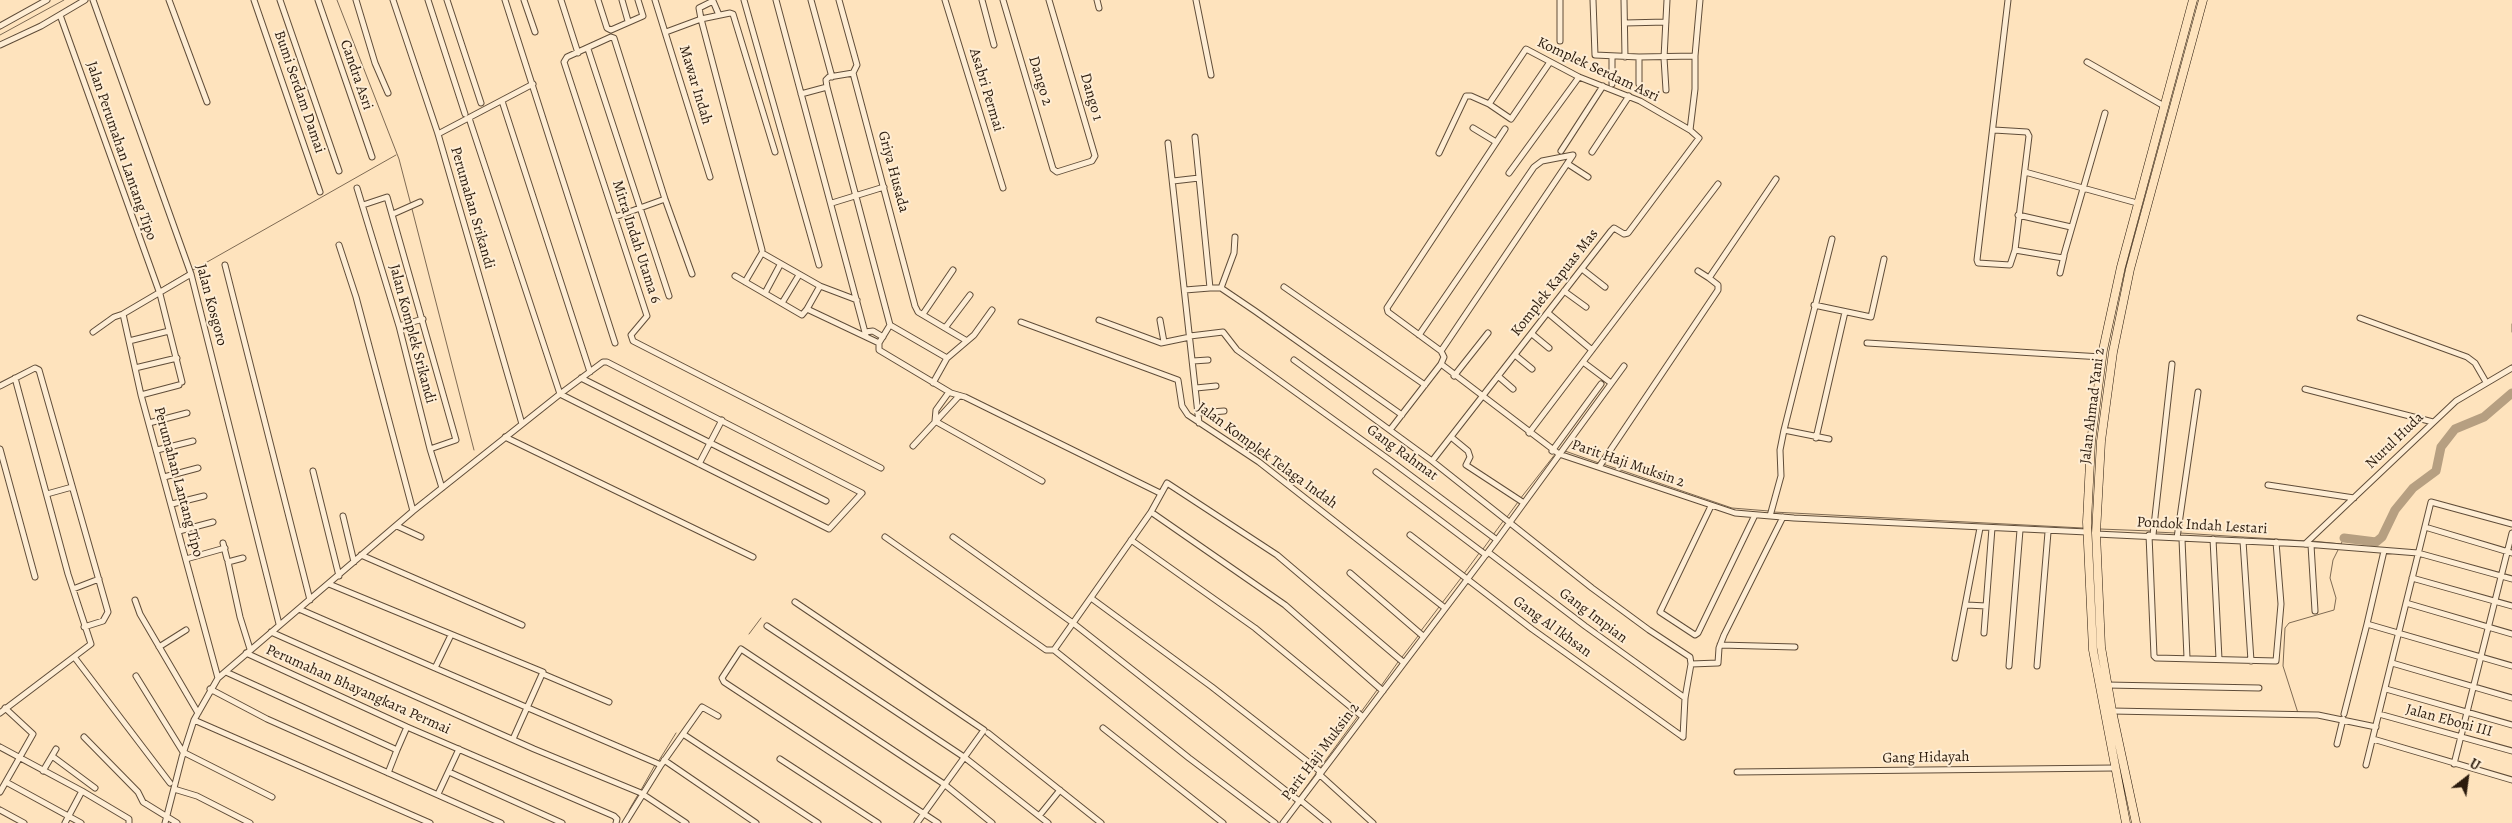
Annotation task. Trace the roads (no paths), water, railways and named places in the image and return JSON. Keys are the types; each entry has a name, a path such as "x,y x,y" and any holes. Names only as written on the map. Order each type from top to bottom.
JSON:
{"highway":[{"name":"Jalan Ahmad Yani 2","path":"2126,823 2093,650 2087,532 2091,436 2102,356 2137,202 2193,0"},
{"name":"Jalan Ahmad Yani 2","path":"2136,823 2112,711 2101,646 2096,521 2101,441 2113,352 2140,231 2203,0"}],"street":[{"path":"0,26 47,0"},
{"path":"0,45 60,15 85,0"},
{"name":"Jalan Kosgoro","path":"93,0 190,272 279,624"},
{"path":"169,0 207,102"},
{"name":"Bumi Serdam Damai","path":"254,0 320,192"},
{"path":"280,0 339,171"},
{"name":"Candra Asri","path":"318,0 372,157"},
{"path":"356,0 375,63 388,93"},
{"name":"Perumahan Srikandi","path":"393,0 438,134 522,424"},
{"path":"166,821 183,752 194,720 218,678 413,511 505,437 560,394 603,362 607,362 722,420 862,493 829,529 560,394 428,0"},
{"path":"447,0 481,102"},
{"path":"505,0 616,343"},
{"path":"524,0 535,32"},
{"path":"561,0 578,53 611,37 614,38 665,199 692,274"},
{"path":"598,0 609,30 643,15 638,0"},
{"path":"622,0 628,21"},
{"name":"Mawar Indah","path":"655,0 710,177"},
{"path":"744,0 819,265"},
{"path":"776,0 866,334"},
{"path":"811,0 832,77"},
{"name":"Griya Husada","path":"839,0 857,65 853,73 907,279 916,309 923,314"},
{"name":"Asabri Permai","path":"946,0 1003,188"},
{"path":"982,0 994,45"},
{"name":"Dango 2","path":"1003,0 1053,169"},
{"name":"Dango 1","path":"1049,0 1095,156 1092,161 1057,172 1053,169"},
{"path":"1097,0 1099,8"},
{"path":"1196,0 1198,20 1211,74"},
{"path":"1560,0 1560,40"},
{"path":"1593,0 1594,54 1664,58 1695,56"},
{"path":"1624,0 1626,57"},
{"path":"1666,90 1664,58 1667,0"},
{"path":"1690,130 1695,89 1695,56 1700,0"},
{"path":"1994,130 2029,133 2015,250 2010,265 1977,262 2008,0"},
{"path":"719,15 715,3 710,1 699,7 762,250"},
{"path":"666,32 701,19 733,14 775,152"},
{"name":"Jalan Perumahan Lantang Tipo","path":"60,15 160,294 176,358 181,383 142,395"},
{"path":"1625,23 1666,22"},
{"name":"Mitra Indah Utama 6","path":"588,49 669,296"},
{"name":"Komplek Serdam Asri","path":"1488,104 1524,49 1579,77 1630,96 1690,130"},
{"name":"Mitra Indah Utama 6","path":"578,53 567,57 564,62 647,316 631,335 633,341 860,455 881,468"},
{"path":"1612,56 1612,84"},
{"path":"1639,57 1639,84"},
{"path":"1439,153 1466,96 1471,96 1488,104 1511,119 1550,62"},
{"path":"2087,62 2164,106"},
{"path":"853,73 826,80 890,324 879,343 879,350 949,392 1160,493"},
{"path":"1509,173 1579,77"},
{"path":"438,134 467,116 502,101 533,84"},
{"path":"1561,151 1603,86"},
{"path":"801,94 827,87"},
{"path":"1592,152 1630,96"},
{"path":"502,101 590,372"},
{"path":"2060,273 2071,227 2105,113"},
{"path":"1473,128 1496,142"},
{"path":"1390,430 1441,364 1444,357 1441,350 1388,312 1387,308 1505,129"},
{"name":"Komplek Kapuas Mas","path":"1432,461 1614,228 1624,234 1636,225 1698,141 1699,137 1690,130"},
{"path":"1195,137 1210,288"},
{"path":"1168,143 1199,423"},
{"path":"1419,335 1534,167 1542,161 1573,155 1441,350"},
{"path":"1568,164 1588,177"},
{"path":"2025,172 2137,202"},
{"path":"1173,181 1199,178"},
{"path":"1709,278 1776,179"},
{"path":"1529,433 1718,184"},
{"path":"832,203 884,187"},
{"name":"Jalan Komplek Srikandi","path":"357,188 399,326 430,449 442,488"},
{"path":"363,205 388,197 423,319 456,440 430,449"},
{"path":"615,217 665,199"},
{"path":"393,214 420,202"},
{"path":"2018,215 2071,227"},
{"path":"1222,288 1234,253 1235,237"},
{"path":"1770,516 1781,476 1780,450 1784,430 1832,239"},
{"path":"339,245 356,297 413,511"},
{"path":"2015,250 2060,259 2064,256"},
{"path":"745,282 762,253 780,265 820,286 857,298"},
{"path":"1814,305 1871,317 1884,259"},
{"path":"225,265 310,600"},
{"path":"765,293 780,265"},
{"path":"1582,269 1605,287"},
{"path":"953,270 923,314 967,341"},
{"path":"1599,468 1718,290 1718,285 1698,271"},
{"path":"93,332 112,318 160,294 190,272"},
{"path":"782,303 799,275"},
{"path":"735,276 802,315 820,286"},
{"path":"1284,287 1425,385"},
{"path":"1185,290 1222,288 1402,415"},
{"path":"1564,292 1586,308"},
{"path":"946,328 970,295"},
{"path":"807,309 866,334 879,343"},
{"path":"933,383 947,358 974,335 992,310"},
{"path":"1816,438 1845,312"},
{"path":"1548,313 1592,350"},
{"name":"Perumahan Lantang Tipo","path":"123,314 149,423 218,678"},
{"path":"2360,318 2467,357 2475,363 2486,382"},
{"path":"399,326 423,319"},
{"path":"1100,320 1164,342 1190,336"},
{"path":"1160,320 1164,342"},
{"name":"Jalan Komplek Telaga Indah","path":"1021,322 1176,379 1181,385 1184,409 1199,423 1278,476 1442,605"},
{"path":"890,324 947,358"},
{"path":"129,341 169,331"},
{"path":"866,334 873,331 883,337"},
{"name":"Gang Rahmat","path":"1190,336 1223,332 1234,348 1497,540"},
{"path":"1454,376 1488,333"},
{"path":"1532,334 1549,348"},
{"path":"1866,343 2102,356"},
{"path":"1515,355 1532,369"},
{"path":"135,368 176,358"},
{"path":"1193,361 1208,360"},
{"path":"1294,360 1432,461 1599,593 1649,630 1690,657 1691,664 1684,698"},
{"path":"1583,362 1611,383"},
{"path":"1441,364 1464,384 1552,451 1559,454 1624,366"},
{"path":"2172,364 2151,535 2154,656 2156,658 2276,661 2281,604 2276,542"},
{"path":"0,385 35,368 38,369 108,616 103,621 84,627"},
{"name":"Nurul Huda","path":"2308,545 2354,498 2462,396 2512,368"},
{"path":"1498,376 1513,389"},
{"path":"0,713 91,644 73,589 15,378"},
{"path":"581,378 826,501"},
{"path":"1552,451 1601,384"},
{"path":"1196,388 1216,386"},
{"path":"2306,389 2433,422"},
{"path":"913,446 934,418 949,392"},
{"path":"2186,658 2179,538 2198,392"},
{"path":"934,418 959,396"},
{"path":"1198,413 1224,411"},
{"path":"149,423 187,413"},
{"path":"934,418 1042,481"},
{"path":"699,464 722,420"},
{"path":"1784,430 1816,438 1829,439"},
{"path":"505,437 753,557"},
{"path":"1451,437 1468,451 1470,457 1466,465 1523,502"},
{"path":"157,450 193,441"},
{"path":"0,449 35,577"},
{"name":"Parit Haji Muksin 2","path":"1283,823 1383,691 1423,636 1442,605 1487,553 1559,454 1735,513 2048,532 2087,532"},
{"path":"164,477 198,468"},
{"path":"313,471 339,576"},
{"name":"Gang Impian","path":"1376,472 1684,698"},
{"path":"1054,650 1151,512 1166,484 1170,483 1232,523 1313,584 1403,662"},
{"path":"2268,485 2354,498"},
{"path":"47,494 72,487"},
{"path":"172,504 204,496"},
{"path":"2366,764 2386,690 2430,504 2433,502 2512,524"},
{"path":"1711,506 1660,612 1695,635 1698,633 1755,515"},
{"path":"1151,512 1279,600 1383,691"},
{"path":"343,516 354,562"},
{"path":"1691,664 1717,664 1720,645 1783,517"},
{"path":"179,531 213,522"},
{"path":"397,526 422,537"},
{"path":"2425,527 2510,552"},
{"path":"1955,658 1964,605 1967,605 1980,528"},
{"path":"1984,633 1992,528"},
{"path":"2009,666 2020,530"},
{"path":"2037,666 2048,532"},
{"name":"Pondok Indah Lestari","path":"2096,533 2276,542 2418,554 2512,579"},
{"path":"2454,764 2501,576 2510,552 2512,533"},
{"name":"Gang Al Ikhsan","path":"1410,535 1466,579 1682,737 1684,698"},
{"path":"885,537 1046,650 1054,650 1211,776 1275,823"},
{"path":"953,537 1073,623 1328,823"},
{"path":"2213,539 2219,659"},
{"path":"1132,540 1262,633 1363,718"},
{"path":"2243,541 2251,661"},
{"path":"186,559 224,545 227,559"},
{"path":"2308,545 2315,611"},
{"path":"2337,744 2384,551"},
{"path":"361,555 522,625"},
{"path":"243,558 228,562 248,651"},
{"path":"1350,573 1423,636"},
{"path":"2412,578 2512,606"},
{"path":"73,589 99,579"},
{"path":"329,584 609,702"},
{"path":"1091,598 1212,687 1320,773 1373,823"},
{"path":"135,600 140,614 198,713"},
{"path":"795,602 984,730 917,823"},
{"path":"2406,603 2512,634"},
{"path":"1967,605 1986,606"},
{"path":"299,609 528,708 660,762 756,823"},
{"path":"2367,624 2512,666"},
{"path":"767,626 964,757 1048,823"},
{"path":"159,647 186,630"},
{"path":"271,632 513,739 641,793 686,823"},
{"path":"435,668 451,635"},
{"path":"1720,645 1795,647"},
{"path":"938,823 724,682 722,678 741,650 944,784 992,823"},
{"name":"Perumahan Bhayangkara Permai","path":"248,651 407,727 614,816 617,819 616,823"},
{"path":"75,658 170,783"},
{"path":"2392,663 2512,698"},
{"path":"226,672 397,750"},
{"path":"513,739 543,674"},
{"path":"136,676 183,752 272,797"},
{"path":"2107,685 2259,688"},
{"path":"210,689 267,719 501,823"},
{"path":"2386,690 2512,725"},
{"path":"625,823 660,762 702,707 718,716"},
{"path":"0,792 33,734 5,708"},
{"path":"2112,711 2318,715 2343,717 2376,726"},
{"name":"Jalan Eboni III","path":"2379,714 2512,751"},
{"path":"194,720 430,823"},
{"path":"388,773 407,727"},
{"path":"1103,728 1223,823"},
{"path":"988,733 1101,823"},
{"path":"683,734 818,823"},
{"path":"84,737 138,792 144,802 166,821 177,823"},
{"path":"2373,739 2512,780"},
{"path":"0,748 129,819 129,823"},
{"path":"43,771 56,749"},
{"path":"438,794 459,749"},
{"path":"52,756 95,788"},
{"path":"780,759 878,823"},
{"name":"Gang Hidayah","path":"1738,772 2114,768"},
{"path":"448,772 562,823"},
{"path":"6,782 81,823"},
{"path":"174,789 197,796 250,823"},
{"path":"1039,816 1060,790"},
{"path":"65,823 82,792"},
{"path":"0,810 24,823"}],"waterway":[{"path":"0,35 64,0"},
{"path":"337,0 399,159 411,205"},
{"path":"193,270 396,155"},
{"path":"412,209 474,450"},
{"path":"160,289 187,273"},
{"path":"2512,324 2512,332"},
{"path":"2344,538 2376,542 2382,537 2395,510 2413,488 2436,471 2441,447 2455,429 2484,417 2512,393"},
{"path":"1565,451 1599,463"},
{"path":"1520,499 1556,453"},
{"path":"1603,464 1732,508 1769,511"},
{"path":"1507,517 1518,502"},
{"path":"1773,512 2083,528"},
{"path":"1493,535 1504,520"},
{"path":"2100,529 2151,531"},
{"path":"2155,532 2176,533"},
{"path":"2180,533 2306,541"},
{"path":"1483,549 1491,538"},
{"path":"2341,544 2344,538"},
{"path":"2312,541 2341,544"},
{"path":"2298,713 2283,666 2285,628 2289,623 2334,610 2336,598 2330,578 2333,560 2339,548"},
{"path":"1463,575 1480,552"},
{"path":"1442,603 1461,578"},
{"path":"1420,632 1439,607"},
{"path":"749,634 761,618"},
{"path":"1402,657 1418,636"},
{"path":"1381,686 1398,662"},
{"path":"1361,712 1377,690"},
{"path":"1320,768 1358,716"},
{"path":"658,762 676,733"},
{"path":"641,790 655,765"},
{"path":"1298,798 1317,772"},
{"path":"629,810 639,793"}]}
